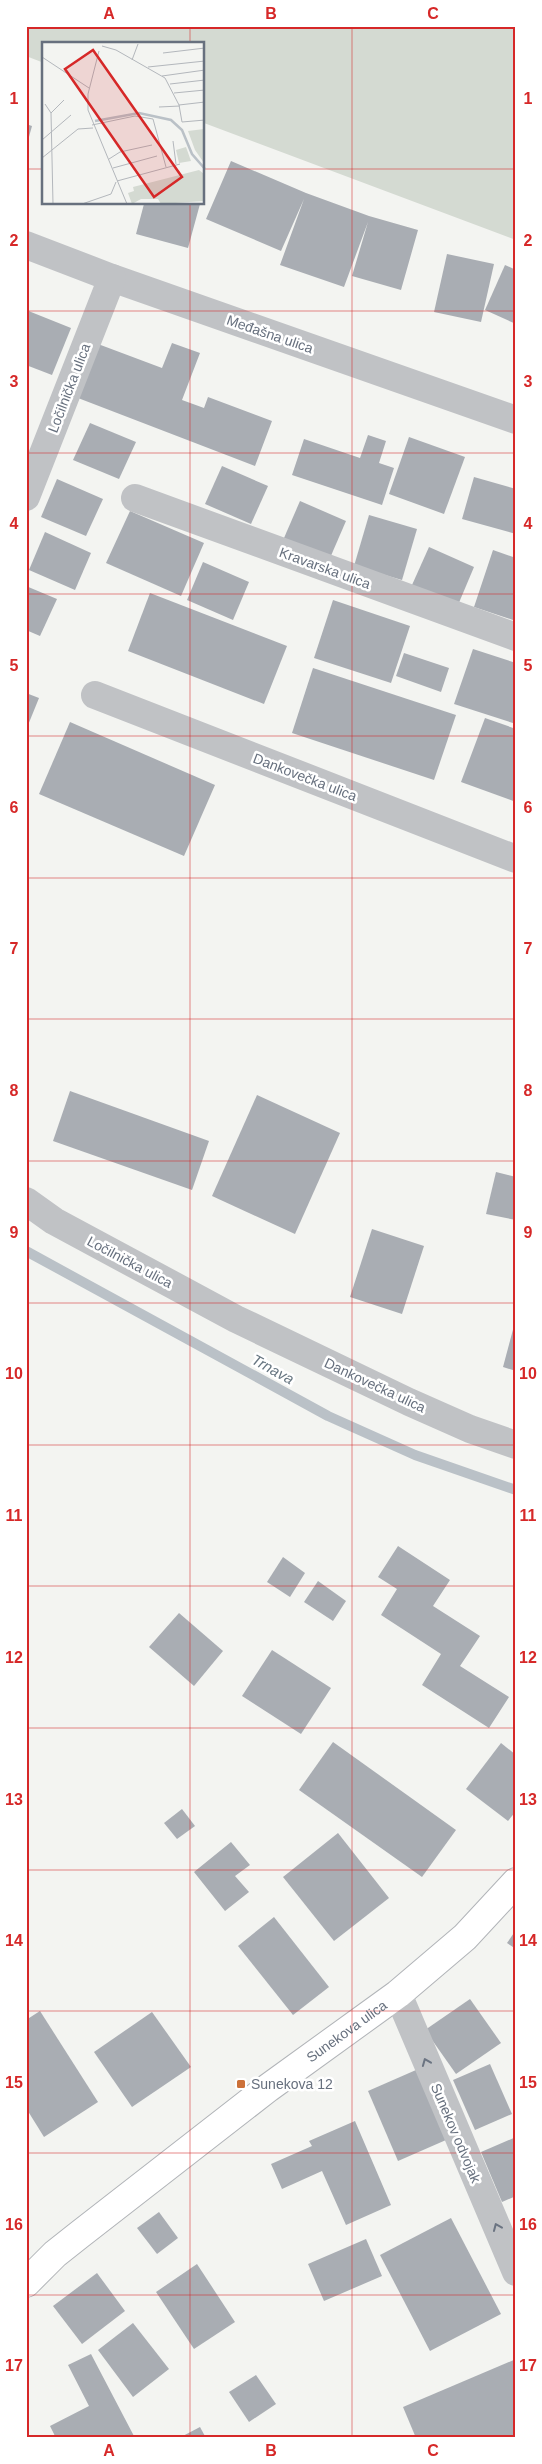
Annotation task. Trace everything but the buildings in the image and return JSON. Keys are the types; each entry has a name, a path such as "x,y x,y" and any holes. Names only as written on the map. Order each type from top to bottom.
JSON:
{"main road":[{"name":"Sunekova ulica","path":"26,2283 55,2254 141,2186 268,2088 398,1994 464,1937 516,1882"}],"street":[{"name":"Međašna ulica","path":"26,245 112,278 516,420"},
{"name":"Ločilnička ulica","path":"26,497 112,278"},
{"name":"Kravarska ulica","path":"135,498 516,637"},
{"name":"Dankovečka ulica","path":"95,695 516,859"},
{"name":"Ločilnička ulica","path":"26,1201 54,1221 236,1319"},
{"name":"Dankovečka ulica","path":"236,1319 409,1402 470,1429 516,1445"},
{"name":"Sunekov odvojak","path":"398,1994 516,2272"}],"shaded area":[{"path":"26,26 516,26 516,240 205,123 205,42 42,42 42,62 26,56"}],"waterway":[{"name":"Trnava","path":"26,1251 328,1416 415,1455 516,1490"}],"place":[{"name":"Sunekova 12","path":"241,2084"}]}
